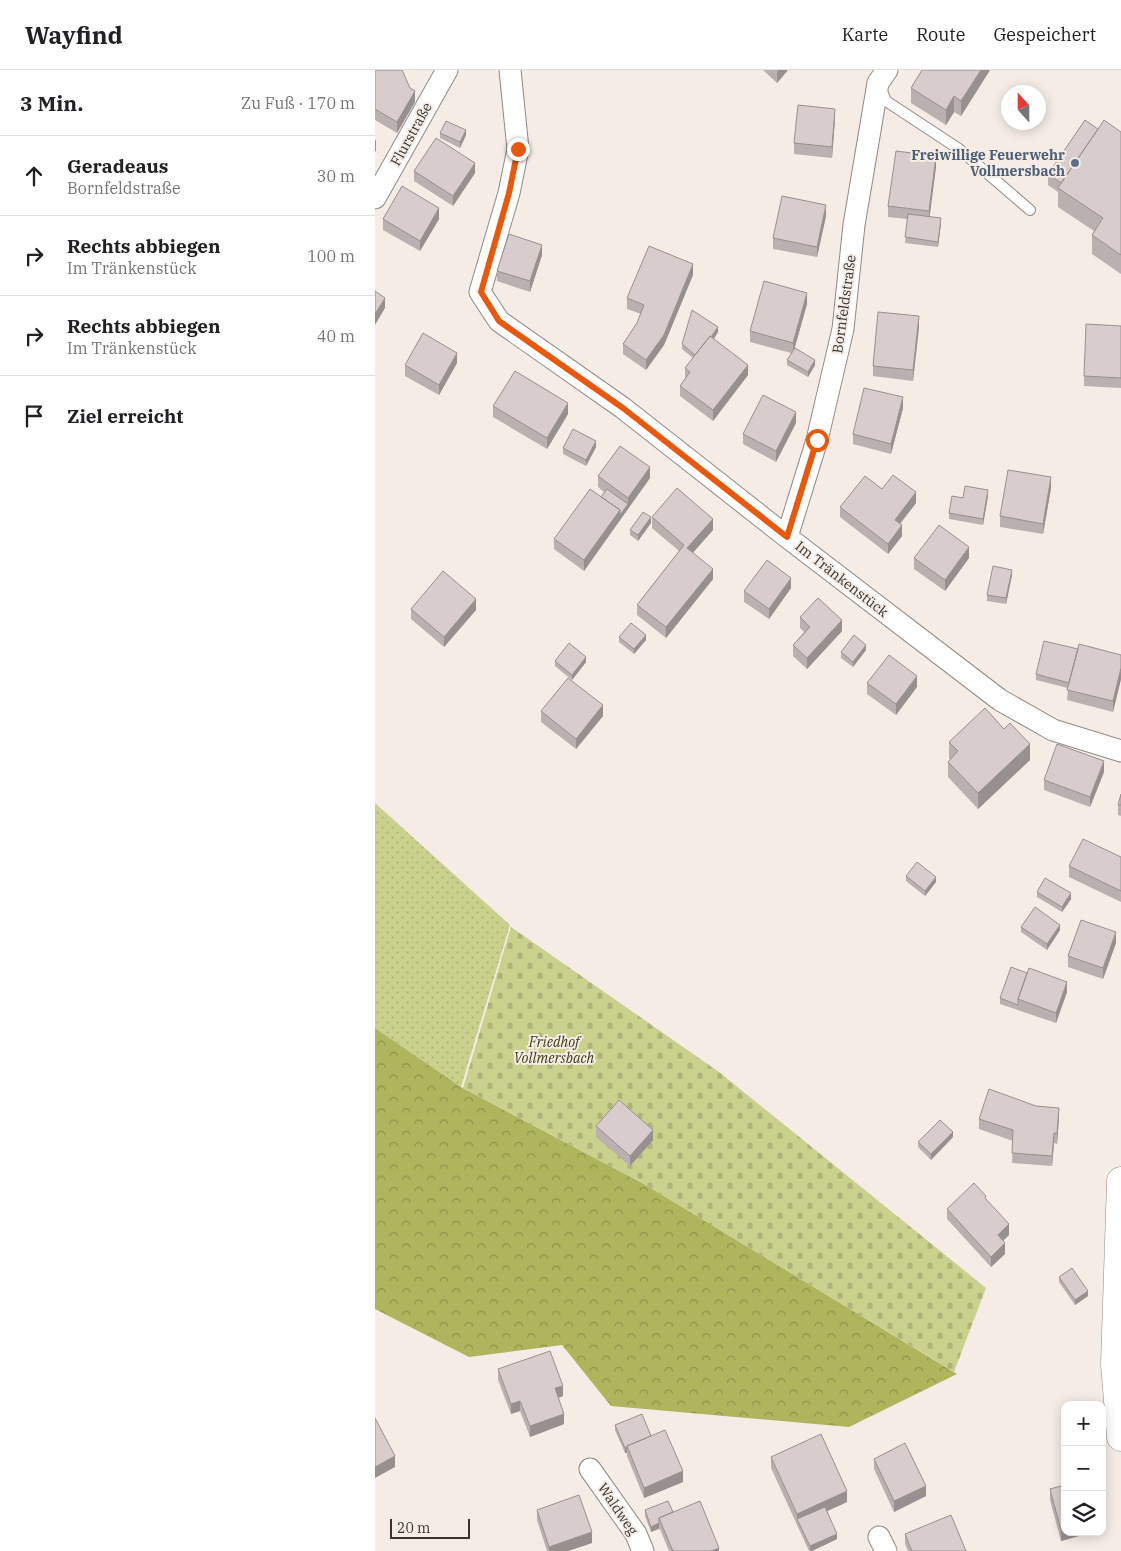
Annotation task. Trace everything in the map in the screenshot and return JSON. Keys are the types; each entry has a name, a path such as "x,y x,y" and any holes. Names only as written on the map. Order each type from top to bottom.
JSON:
{"street":[{"name":"Flurstraße","path":"375,198 447,70"},
{"name":"Im Tränkenstück","path":"510,70 518,149 509,193 481,292 499,321 623,408 787,537 1000,700 1053,730 1121,751"},
{"name":"Bornfeldstraße","path":"787,537 817,440 843,329 854,225 876,74"},
{"path":"1121,1182 1115,1364 1121,1437"},
{"name":"Waldweg","path":"590,1469 636,1534 643,1551"}],"lane":[{"path":"876,74 886,101 959,149 1030,210"}],"green space":[{"path":"375,803 510,925 461,1087 375,1028"},
{"name":"Friedhof Vollmersbach","path":"511,927 719,1072 986,1288 954,1372 646,1185 463,1088"},
{"path":"375,1028 461,1087 646,1185 957,1374 849,1427 611,1406 562,1345 469,1357 375,1309"}],"building":[{"path":"375,70 402,70 410,88 415,91 397,122 375,109"},
{"path":"922,70 981,70 961,101 954,96 946,110 911,88"},
{"path":"798,105 835,109 832,147 794,143"},
{"path":"1085,120 1098,129 1061,183 1048,174"},
{"path":"1104,120 1121,132 1121,255 1092,235 1103,218 1058,188"},
{"path":"446,121 466,130 460,142 440,133"},
{"path":"436,138 475,163 453,196 414,171"},
{"path":"896,151 936,156 929,211 888,206"},
{"path":"402,186 439,208 420,241 383,219"},
{"path":"782,196 826,205 817,247 773,238"},
{"path":"908,214 941,218 938,242 905,237"},
{"path":"509,234 542,245 530,281 497,271"},
{"path":"649,246 693,264 664,335 646,360 623,344 637,323 644,305 627,298"},
{"path":"764,281 807,293 793,343 750,331"},
{"path":"375,291 385,298 375,314"},
{"path":"692,310 718,327 695,355 682,344"},
{"path":"878,312 919,316 913,370 873,366"},
{"path":"1086,324 1121,326 1121,378 1084,376"},
{"path":"423,333 457,353 439,385 405,365"},
{"path":"710,336 748,365 713,410 680,386 690,372 685,368"},
{"path":"795,348 815,360 808,372 787,360"},
{"path":"515,371 568,403 547,438 493,406"},
{"path":"864,388 903,397 891,444 853,434"},
{"path":"763,395 796,412 776,451 743,434"},
{"path":"573,429 596,441 586,460 563,448"},
{"path":"620,446 650,467 628,498 598,476"},
{"path":"1008,470 1051,477 1043,524 1000,516"},
{"path":"893,475 916,492 895,520 902,525 888,544 840,507 865,476 882,489"},
{"path":"965,486 988,490 983,519 949,513 952,496 963,498"},
{"path":"677,488 713,519 687,548 713,569 666,627 637,605 684,545 652,517"},
{"path":"590,489 620,510 584,560 554,539"},
{"path":"607,489 628,504 620,515 620,510 601,497"},
{"path":"643,512 651,517 638,535 630,530"},
{"path":"939,525 969,547 945,580 914,558"},
{"path":"767,560 791,578 769,609 744,591"},
{"path":"993,566 1012,570 1006,598 987,595"},
{"path":"443,571 476,599 444,637 411,609"},
{"path":"818,598 842,620 807,658 793,645 810,627 800,617"},
{"path":"631,623 646,635 634,649 619,637"},
{"path":"854,635 866,645 853,662 841,652"},
{"path":"1044,641 1078,649 1069,683 1036,674"},
{"path":"569,643 586,657 572,675 555,661"},
{"path":"1079,644 1121,655 1121,668 1113,701 1067,690"},
{"path":"889,655 917,676 896,704 867,683"},
{"path":"568,678 603,705 576,739 541,711"},
{"path":"985,708 1004,729 1010,723 1030,744 978,793 948,762 958,751 949,742"},
{"path":"1057,744 1104,761 1090,797 1044,780"},
{"path":"1121,794 1121,805 1118,805"},
{"path":"1083,839 1121,857 1121,891 1069,866"},
{"path":"917,862 936,877 925,891 906,876"},
{"path":"1045,878 1071,893 1062,907 1037,892"},
{"path":"1035,907 1060,925 1047,944 1021,927"},
{"path":"1081,920 1116,932 1103,968 1068,956"},
{"path":"1011,967 1027,973 1018,999 1018,1005 1000,998"},
{"path":"1029,968 1067,982 1056,1013 1018,999"},
{"path":"989,1089 1036,1106 1059,1108 1057,1133 1054,1133 1052,1156 1012,1153 1013,1130 979,1119"},
{"path":"619,1100 653,1130 630,1156 596,1126"},
{"path":"940,1120 953,1132 931,1154 918,1142"},
{"path":"974,1183 1009,1224 998,1235 1005,1243 991,1257 947,1209"},
{"path":"1072,1268 1088,1291 1075,1300 1059,1277"},
{"path":"550,1351 563,1386 555,1388 564,1414 530,1426 520,1401 511,1404 498,1369"},
{"path":"642,1414 651,1436 625,1448 615,1425"},
{"path":"375,1418 395,1456 375,1467"},
{"path":"665,1430 683,1471 644,1488 627,1446"},
{"path":"821,1434 847,1491 797,1514 771,1457"},
{"path":"905,1443 926,1486 894,1501 874,1459"},
{"path":"1061,1486 1061,1530 1050,1489"},
{"path":"579,1495 592,1532 549,1547 537,1510"},
{"path":"668,1501 673,1512 659,1518 659,1523 651,1527 645,1510"},
{"path":"700,1501 719,1548 711,1551 673,1551 659,1518"},
{"path":"825,1507 837,1534 810,1546 797,1519"},
{"path":"951,1515 966,1551 912,1551 905,1534"}],"place":[{"name":"Freiwillige Feuerwehr Vollmersbach","path":"1075,163"}],"route":[{"path":"518,149 509,193 481,292 499,321 623,408 787,537 817,440"}]}
